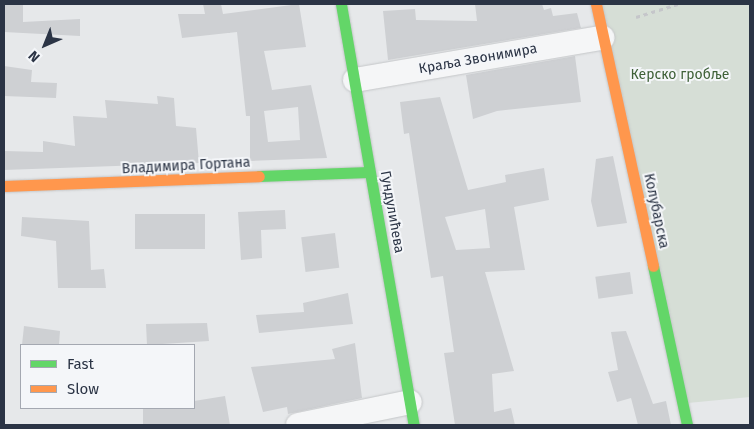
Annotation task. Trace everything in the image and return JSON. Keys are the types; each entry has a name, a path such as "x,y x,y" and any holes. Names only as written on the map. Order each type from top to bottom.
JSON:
{"street":[{"name":"Гундулићева","path":"341,4 414,425"},
{"name":"Колубарска","path":"596,4 688,425"},
{"name":"Краља Звонимира","path":"355,80 602,38"},
{"name":"Владимира Гортана","path":"4,186 369,172"},
{"path":"298,425 410,402"}],"path":[{"path":"636,17 678,4"}],"green space":[{"name":"Керско гробље","path":"591,4 750,4 750,397 688,403"}],"building":[{"path":"4,4 23,4 23,22 80,19 80,36 4,32"},
{"path":"203,4 221,4 223,14 299,4 306,47 264,51 272,90 311,85 327,158 250,161 250,116 246,116 237,32 182,38 178,14 205,14","holes":["298,107 300,140 268,142 264,111"]},
{"path":"475,4 542,4 544,10 551,8 553,16 577,13 581,28 388,60 383,11 415,9 416,20 477,21"},
{"path":"575,56 581,102 497,111 473,119 466,75"},
{"path":"4,66 32,70 31,82 57,83 56,98 4,96"},
{"path":"157,96 174,98 176,126 196,128 199,163 4,170 4,151 43,152 43,141 75,146 73,116 107,118 105,100 158,104"},
{"path":"440,97 468,190 506,182 505,175 544,168 549,200 514,207 525,270 485,272 514,371 492,374 494,412 511,408 515,425 455,425 444,353 454,352 443,276 431,278 409,133 404,134 400,102","holes":["485,209 490,248 456,250 445,217"]},
{"path":"613,156 627,223 597,227 591,201 596,159"},
{"path":"285,210 286,229 261,230 262,258 241,260 238,212"},
{"path":"135,214 205,214 205,249 135,249"},
{"path":"22,217 89,221 91,270 104,269 106,288 58,288 56,241 21,236"},
{"path":"335,233 339,268 306,272 301,237"},
{"path":"630,272 633,294 598,299 595,277"},
{"path":"348,293 353,324 259,333 256,315 304,312 303,303"},
{"path":"207,323 209,341 147,344 146,324"},
{"path":"24,326 60,331 59,344 22,344"},
{"path":"626,331 653,404 666,401 671,425 638,425 631,398 617,402 608,372 618,370 611,332"},
{"path":"355,343 362,398 288,414 287,407 263,412 251,367 335,359 332,349"},
{"path":"225,396 230,425 143,425 143,409 195,409 195,401"}],"traffic: fast":[{"path":"341,4 414,425"},
{"path":"259,176 369,172"},
{"path":"653,266 687,425"}],"traffic: slow":[{"path":"596,4 653,266"},
{"path":"4,186 259,176"}]}
